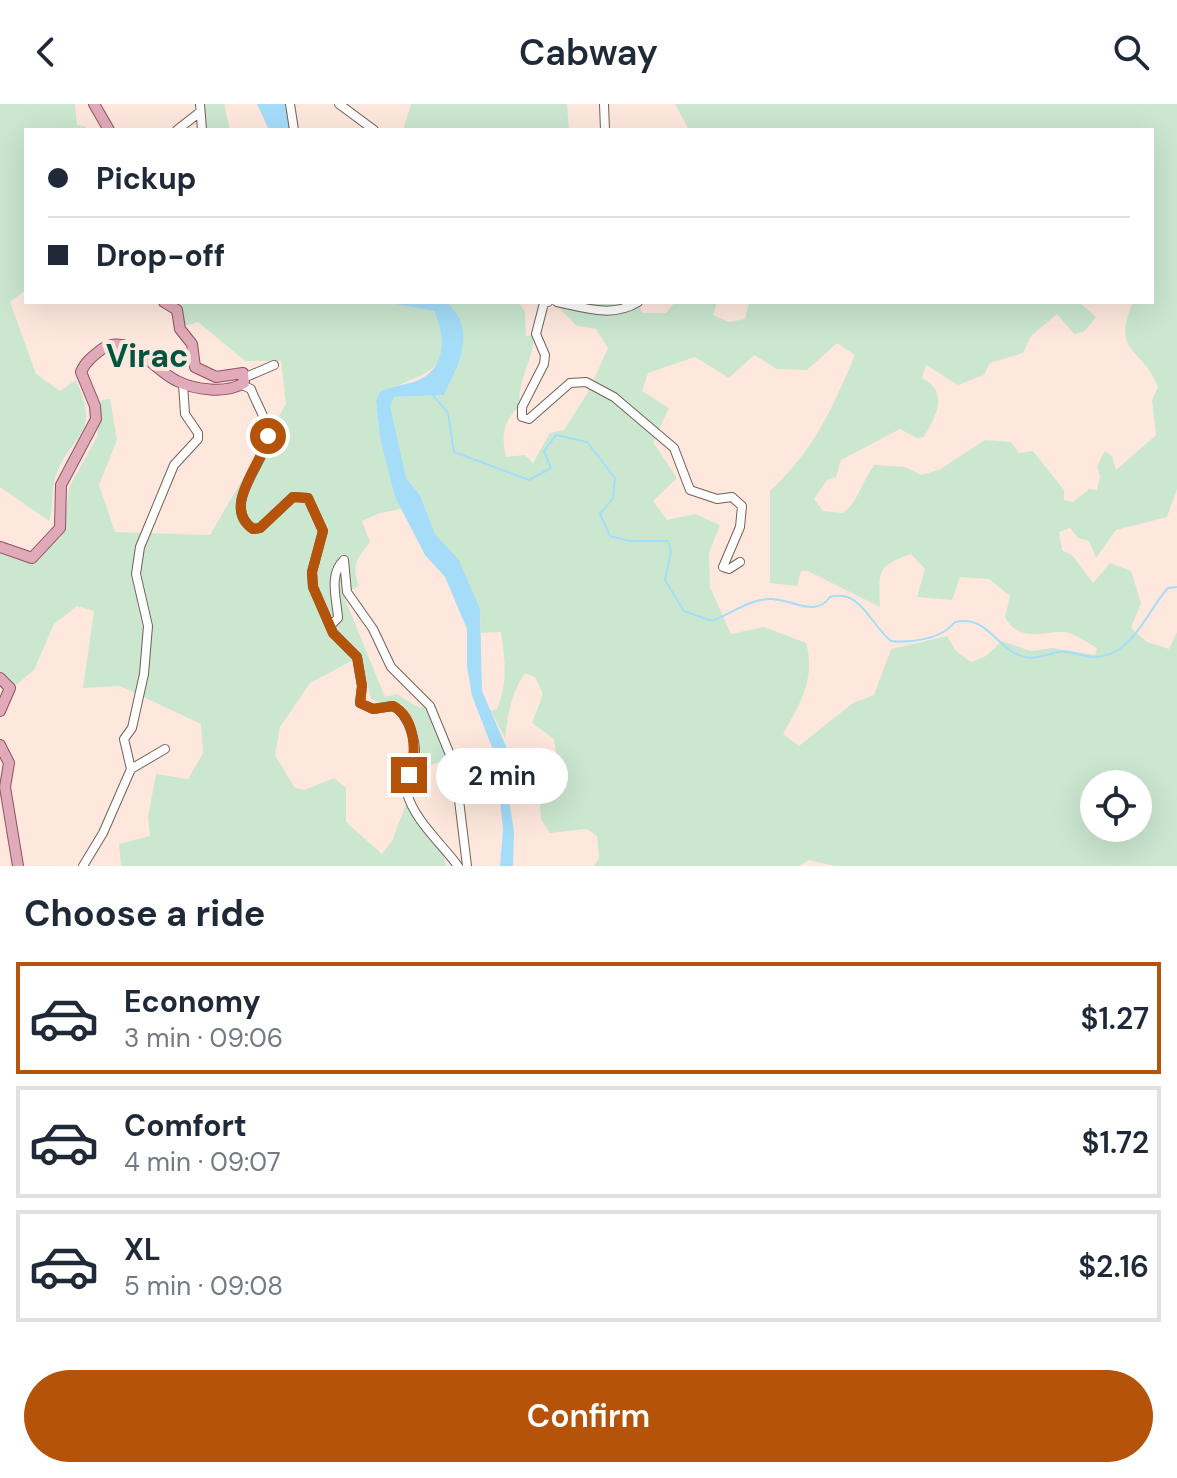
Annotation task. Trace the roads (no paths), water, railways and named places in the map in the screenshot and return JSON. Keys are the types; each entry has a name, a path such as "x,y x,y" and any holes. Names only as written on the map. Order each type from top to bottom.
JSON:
{"main road":[{"path":"94,104 108,128"},
{"path":"0,547 32,558 60,528 61,485 96,419 95,406 81,372 94,355 110,344 119,344 149,359 183,384 217,389 244,382 240,372 216,377 195,367 192,344 180,329 177,310 167,304"},
{"path":"0,678 10,688 0,711"},
{"path":"0,745 9,763 5,787 18,866"}],"street":[{"path":"290,104 294,128"},
{"path":"339,104 371,128"},
{"path":"604,104 605,128"},
{"path":"179,128 200,108"},
{"path":"200,108 202,128"},
{"path":"544,304 536,334 545,355 544,364 522,407 522,417 529,419 570,383 586,382 614,397 674,448 690,490 717,499 732,497 742,506 740,527 723,567 729,569 740,562"},
{"path":"567,304 609,312 622,311 634,304"},
{"path":"274,365 244,382 251,389 268,436 264,451 246,480 242,506 245,522 253,529 260,528 293,497 308,498 323,531 312,572 313,587 330,626 357,657 363,707 393,706 404,714 415,760 407,783 409,798 423,823 458,866"},
{"path":"131,769 124,742 132,728 144,674 148,626 136,568 141,544 174,465 198,439 198,433 185,414 183,384"},
{"path":"330,626 338,618 334,587 337,568 344,560 347,592 373,629 391,667 430,706 455,767 467,866"},
{"path":"83,866 103,833 131,769 165,749"}],"water":[{"path":"257,104 285,104 291,128 268,128"},
{"path":"394,304 448,304 456,312 461,323 463,347 455,372 444,395 394,397 390,406 406,478 420,495 435,534 459,560 480,609 482,691 508,751 506,783 514,831 513,866 500,866 503,829 495,755 472,696 467,666 467,629 445,577 425,555 395,497 380,438 376,400 380,392 426,376 438,360 442,341 434,311"}],"waterway":[{"path":"433,395 448,413 454,452 529,480 551,468 544,451 556,435 587,442 615,478 613,498 600,514 610,536 630,541 668,541 671,551 665,580 684,611 712,621 764,599 811,607 824,603 830,597 841,596 850,598 864,609 891,641 926,639 955,622 964,621 986,629 1011,651 1023,656 1040,657 1063,651 1095,657 1108,655 1129,641 1168,588 1177,587"}],"district":[{"name":"Virac","path":"147,356"}]}
